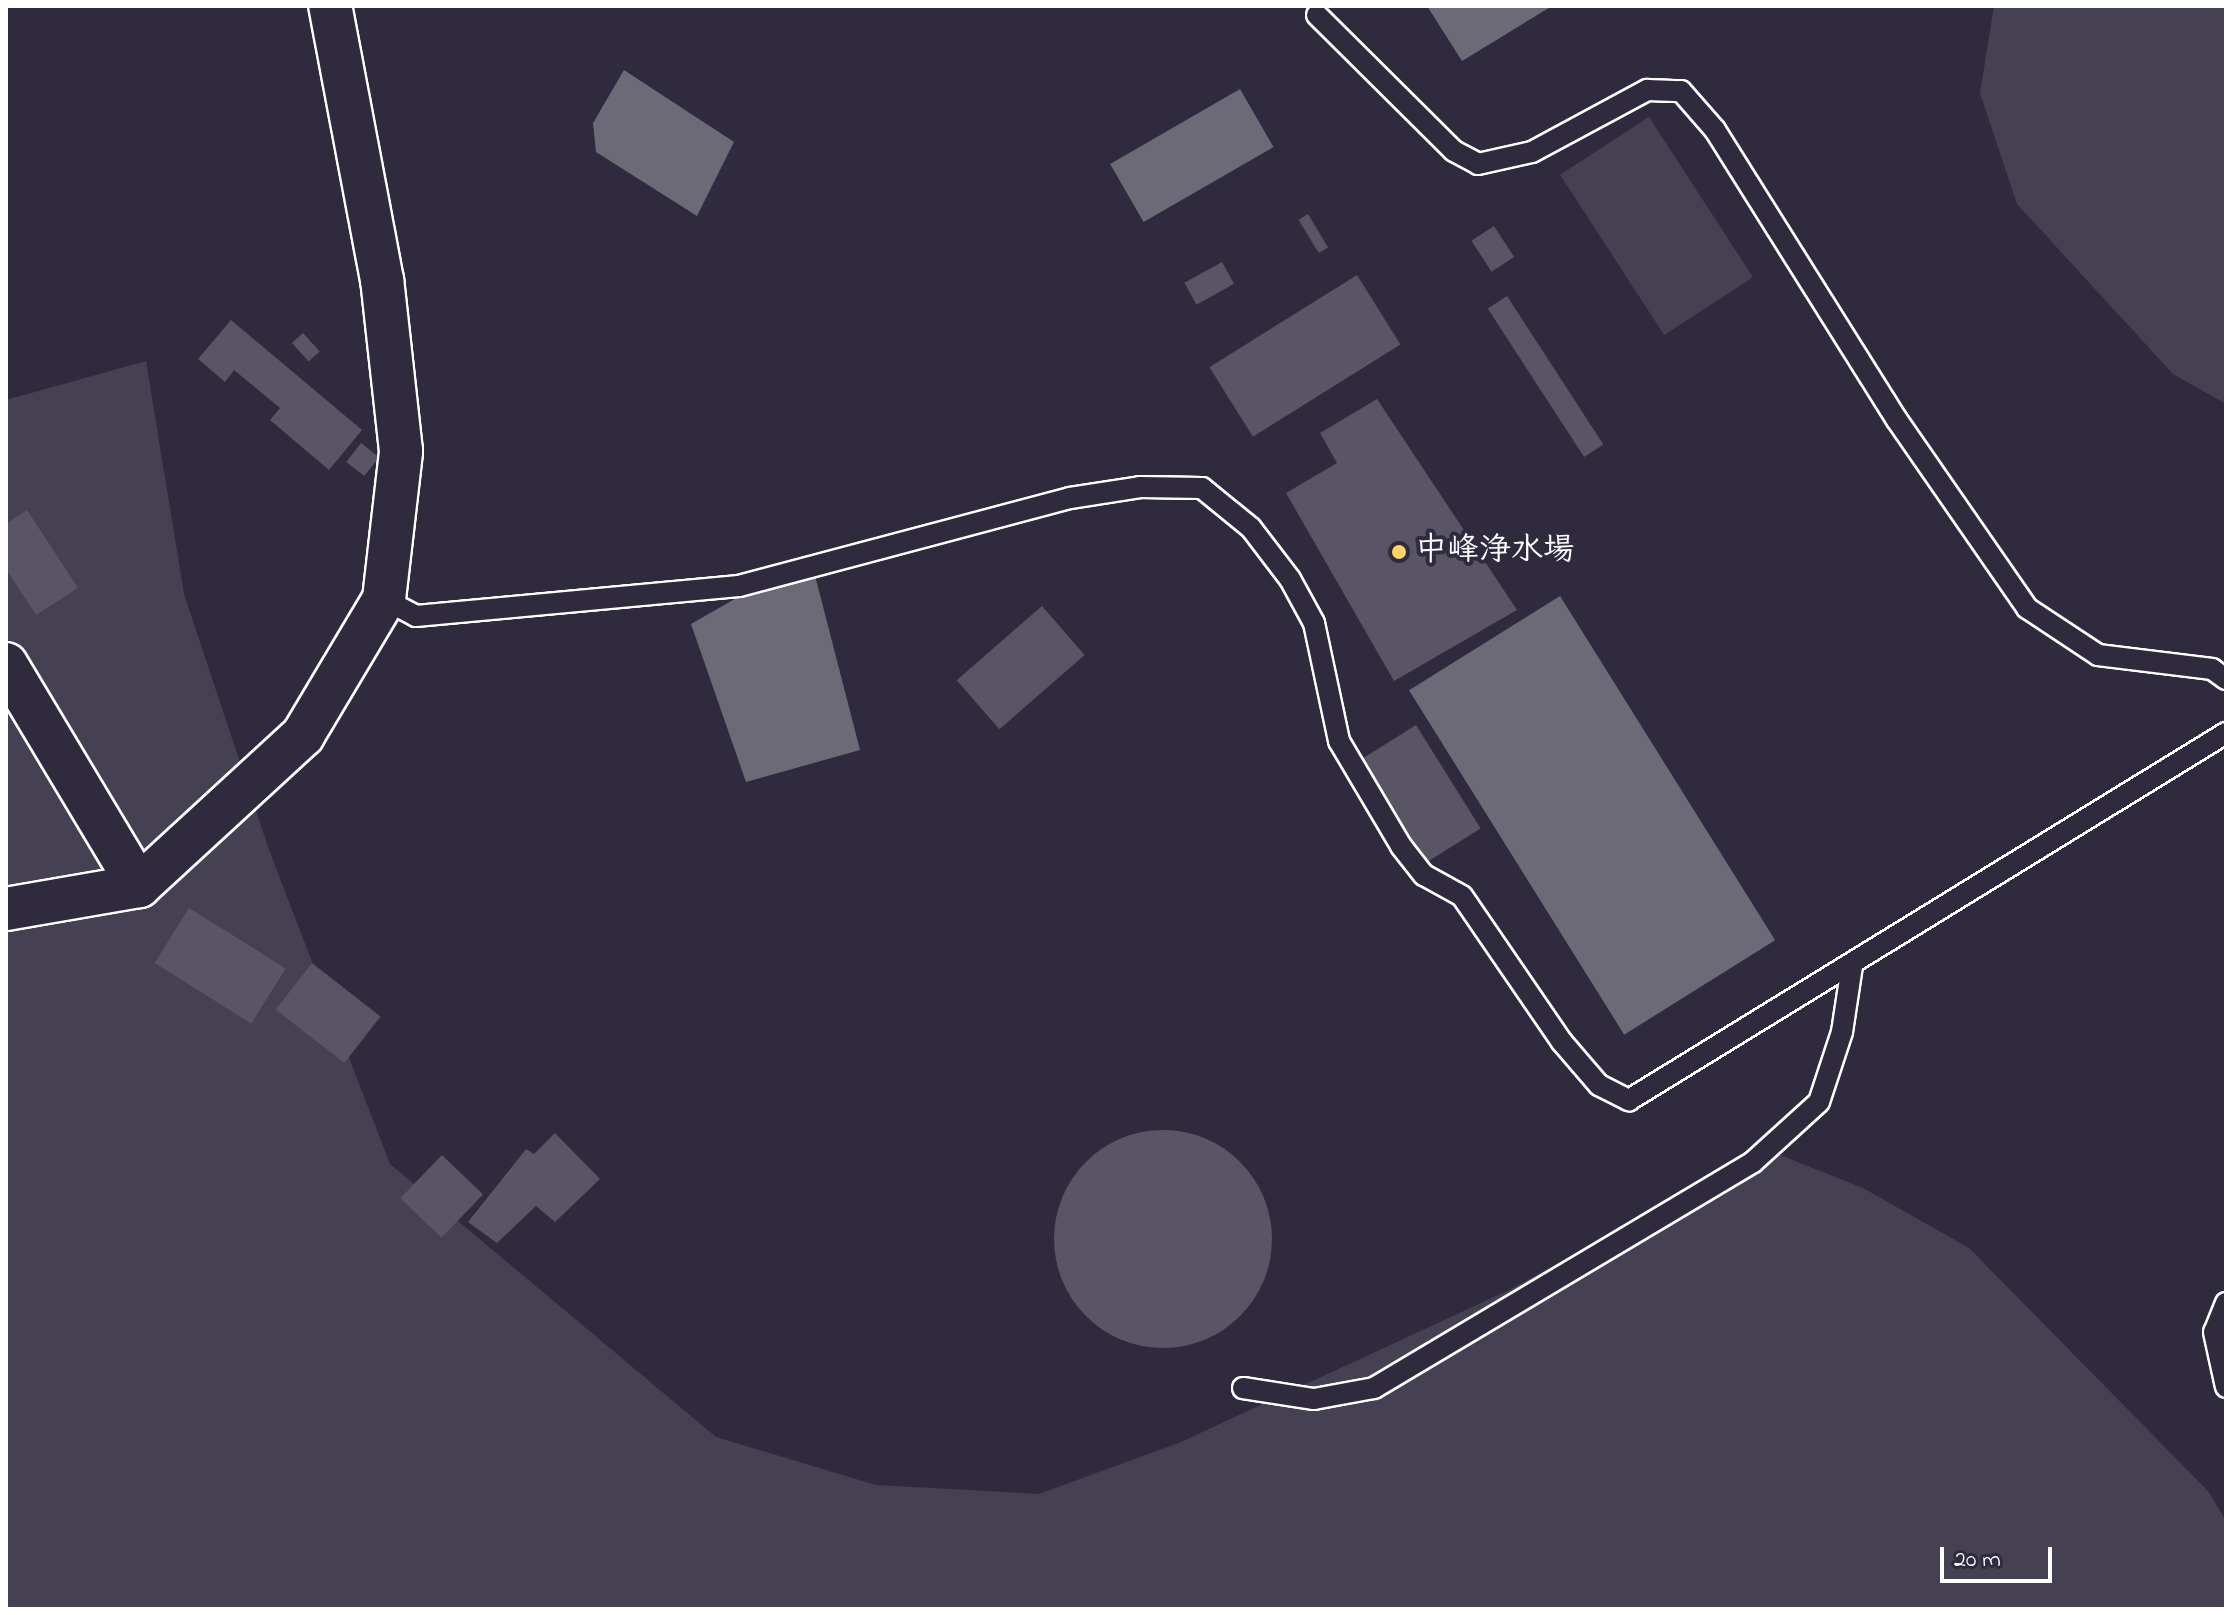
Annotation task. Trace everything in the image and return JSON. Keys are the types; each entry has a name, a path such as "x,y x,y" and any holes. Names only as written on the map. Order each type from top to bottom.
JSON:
{"street":[{"path":"6,909 139,886 303,735 384,599 401,451 382,280 330,6"},
{"path":"6,664 139,886"}],"lane":[{"path":"1317,15 1454,151 1478,164 1532,152 1647,90 1681,91 1723,142 1897,420 2027,608 2098,655 2212,669 2226,679"},
{"path":"384,599 416,616 739,586 1070,498 1187,483 1226,502 1270,547 1314,623 1339,741 1371,797 1424,875 1462,896 1599,1085 1629,1100 1643,1098 2226,733"},
{"path":"1243,1388 1314,1399 1374,1388 1769,1151 1819,1102 1842,1032 1852,966"},
{"path":"2226,1303 2214,1332 2226,1387"}],"shaded area":[{"path":"1427,6 1552,6 1462,61"},
{"path":"1994,6 2226,6 2226,404 2173,374 2017,204 1980,93"},
{"path":"624,70 734,142 697,216 596,152 593,123"},
{"path":"1240,89 1274,147 1144,222 1110,164"},
{"path":"1649,117 1753,277 1664,335 1560,175"},
{"path":"146,361 184,594 269,850 390,1164 716,1437 876,1485 1039,1494 1181,1442 1509,1290 1767,1150 1863,1188 1969,1248 2208,1491 2226,1521 2226,1609 6,1609 6,400"},
{"path":"810,556 860,750 746,782 691,624"},
{"path":"1560,596 1775,940 1624,1035 1409,690"}],"building":[{"path":"1308,214 1328,247 1319,253 1299,220"},
{"path":"1494,226 1514,257 1492,272 1471,241"},
{"path":"1222,262 1234,284 1197,305 1184,283"},
{"path":"1357,275 1400,345 1253,437 1209,367"},
{"path":"1507,296 1603,444 1584,457 1488,309"},
{"path":"231,320 362,430 329,470 270,420 280,408 234,370 225,382 198,359"},
{"path":"303,333 320,352 309,362 292,343"},
{"name":"中峰浄水場","path":"1377,399 1517,610 1394,681 1286,493 1337,463 1320,433"},
{"path":"361,443 379,457 364,476 346,462"},
{"path":"27,510 78,588 36,615 6,569 6,524"},
{"path":"1042,606 1085,655 999,729 957,680"},
{"path":"1416,725 1481,828 1426,863 1361,759"},
{"path":"189,908 286,968 251,1024 155,963"},
{"path":"312,963 381,1017 344,1063 276,1009"},
{"path":"1163,1130 1205,1138 1224,1148 1240,1162 1254,1178 1264,1197 1272,1239 1264,1281 1254,1300 1240,1316 1224,1330 1205,1340 1163,1348 1121,1340 1102,1330 1086,1316 1072,1300 1062,1281 1054,1239 1062,1197 1072,1178 1086,1162 1102,1148 1121,1138"},
{"path":"555,1133 600,1179 555,1222 536,1206 497,1243 468,1222 526,1149 534,1154"},
{"path":"442,1155 483,1195 441,1238 400,1198"}],"place":[{"name":"中峰浄水場","path":"1399,552"}]}
